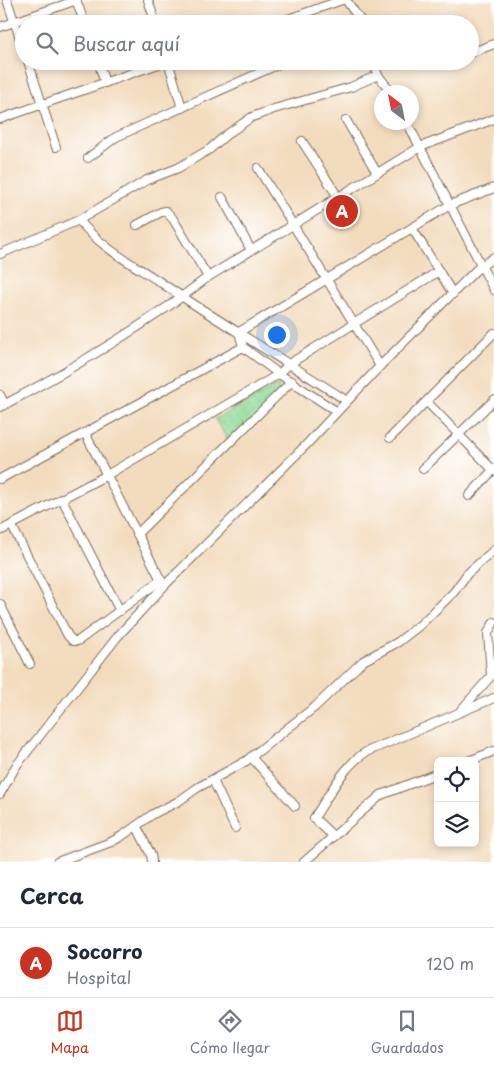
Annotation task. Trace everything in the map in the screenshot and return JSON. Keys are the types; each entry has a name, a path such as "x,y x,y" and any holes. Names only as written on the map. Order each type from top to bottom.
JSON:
{"street":[{"path":"0,27 15,22 7,0"},
{"path":"34,15 76,0 82,15"},
{"path":"148,0 153,15"},
{"path":"300,15 344,0 356,15"},
{"path":"479,50 494,44"},
{"path":"31,70 56,147"},
{"path":"101,70 105,83"},
{"path":"0,119 142,70"},
{"path":"170,70 182,108"},
{"path":"88,158 116,137 266,70"},
{"path":"376,70 386,85"},
{"path":"0,254 78,220 147,180 178,168 210,148 226,134 252,117 351,87 378,75"},
{"path":"346,120 377,173"},
{"path":"0,395 2,406 63,374 182,297 208,277 420,147 493,120 494,128"},
{"path":"412,130 494,290"},
{"path":"302,141 338,197"},
{"path":"258,168 380,366"},
{"path":"239,332 450,205 494,188"},
{"path":"222,197 252,250"},
{"path":"137,225 166,211 173,219 208,277"},
{"path":"78,220 88,232 104,245 182,297 347,401"},
{"path":"412,228 453,294"},
{"path":"0,794 16,766 118,636 163,583 306,445 336,411 453,294 494,257"},
{"path":"0,531 107,475 279,374 290,364 439,271"},
{"path":"239,332 243,347 279,374 336,411"},
{"path":"390,438 494,333"},
{"path":"0,479 243,347"},
{"path":"137,534 292,382"},
{"path":"423,469 494,400"},
{"path":"427,402 458,436 494,470 469,496"},
{"path":"84,433 163,583"},
{"path":"62,499 120,611"},
{"path":"12,526 69,639 75,642 163,583"},
{"path":"57,862 111,842 137,827 153,814 251,757 321,702 363,661 398,642 420,625 454,592 467,574 494,550"},
{"path":"0,604 30,664"},
{"path":"460,711 491,676 488,633 494,622"},
{"path":"334,836 314,818 348,768 359,756 494,698"},
{"path":"478,757 494,750"},
{"path":"251,757 295,806"},
{"path":"304,862 382,795 434,775"},
{"path":"213,780 235,828"},
{"path":"137,827 152,855 152,862"}],"green space":[{"path":"277,386 281,389 231,445 215,419"}],"place":[{"name":"Socorro","path":"342,211"}]}
